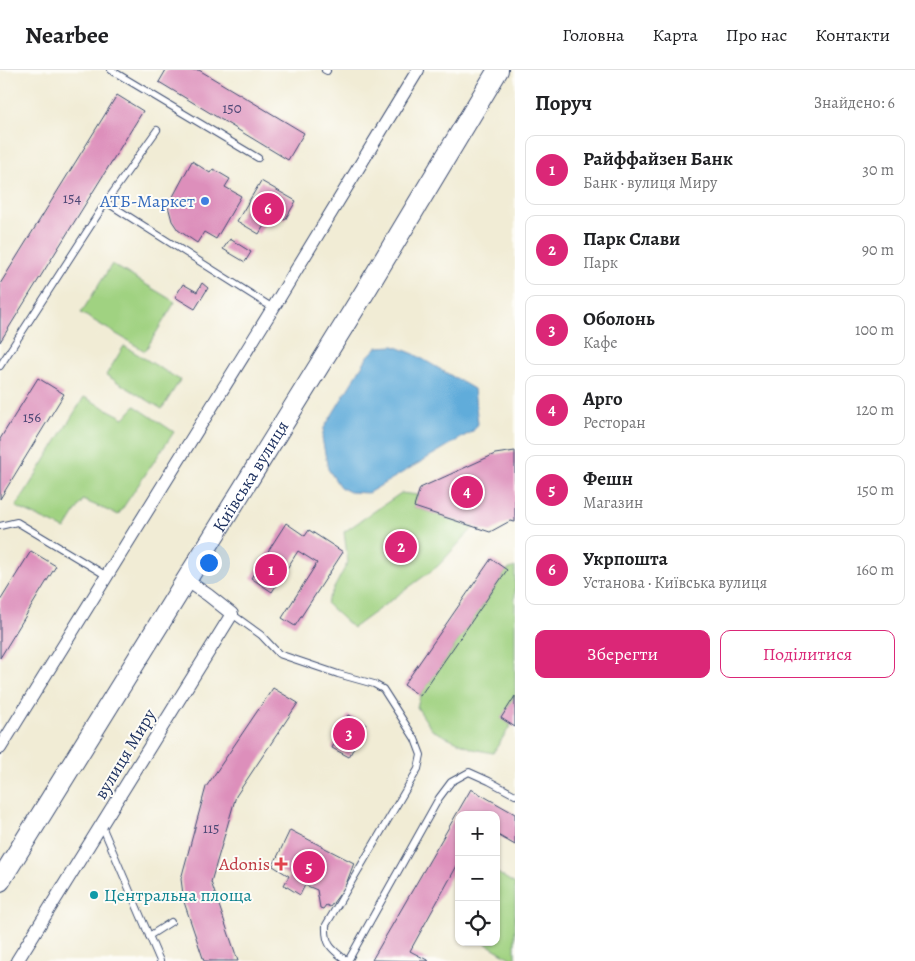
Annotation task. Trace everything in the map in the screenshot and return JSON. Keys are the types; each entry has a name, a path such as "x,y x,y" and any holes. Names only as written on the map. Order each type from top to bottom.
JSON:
{"main road":[{"name":"Київська вулиця","path":"0,881 356,306 498,70"}],"street":[{"path":"0,748 418,70"},
{"path":"186,580 232,614"},
{"name":"вулиця Миру","path":"17,961 232,614"}],"lane":[{"path":"111,70 258,158"},
{"path":"0,366 106,202 157,130"},
{"path":"106,202 273,308"},
{"path":"0,526 17,522 107,576"},
{"path":"232,614 261,635 279,654 374,684 383,689 407,725 418,747 420,755 418,769 326,925 326,938 332,950 348,961 439,798 451,782 469,772 515,795"},
{"path":"102,826 160,961"},
{"path":"149,936 171,922"}],"green space":[{"path":"112,264 175,302 145,351 81,313"},
{"path":"124,346 180,380 162,409 106,375"},
{"path":"84,397 124,418 135,406 174,432 118,515 83,500 65,529 16,507"},
{"path":"401,493 418,495 414,507 474,527 438,566 353,628 326,603 348,562 344,532"},
{"path":"515,567 515,696 501,718 511,725 493,753 473,749 432,730 417,707 420,696 507,570"},
{"path":"500,875 515,884 515,961 490,946 500,946"}],"water":[{"path":"394,346 414,354 474,389 478,424 473,431 368,493 350,492 340,487 328,469 322,438 324,428 368,356 377,347"}],"building":[{"path":"166,70 199,70 304,133 288,160 159,82"},
{"path":"117,95 143,111 0,342 0,284"},
{"name":"АТБ-Маркет","path":"192,161 210,173 213,169 230,179 225,187 241,196 216,239 204,232 197,243 178,230 172,221 168,206"},
{"path":"261,181 296,201 285,220 279,216 272,226 266,222 259,234 237,221"},
{"path":"230,239 251,252 245,262 223,249"},
{"path":"202,283 208,288 195,309 175,297 183,284 197,292"},
{"path":"38,378 64,394 0,499 0,439"},
{"path":"515,451 515,522 510,521 490,532 414,507 420,488 495,454"},
{"path":"286,523 305,536 309,530 343,552 295,626 282,618 317,563 298,551 272,592 251,578"},
{"path":"31,551 56,566 0,658 0,601"},
{"path":"491,559 507,570 420,696 404,685"},
{"path":"273,688 298,703 236,796 211,882 238,961 204,961 184,902 181,879 206,787"},
{"path":"515,696 515,727 501,718"},
{"path":"348,715 366,724 349,757 332,748"},
{"path":"471,789 515,814 515,845 500,836 500,811 458,811"},
{"path":"455,817 455,869 410,951 429,961 372,960"},
{"path":"290,830 354,863 345,887 330,907 326,905 323,909 320,908 317,890 305,885 300,895 284,885 289,876 273,866"}],"place":[{"name":"АТБ-Маркет","path":"205,201"},
{"name":"Укрпошта","path":"268,209"},
{"name":"Арго","path":"467,492"},
{"name":"Парк Слави","path":"401,547"},
{"name":"Райффайзен Банк","path":"271,570"},
{"name":"Оболонь","path":"349,734"},
{"name":"Adonis","path":"281,864"},
{"name":"Фешн","path":"309,867"},
{"name":"Центральна площа","path":"94,895"}]}
